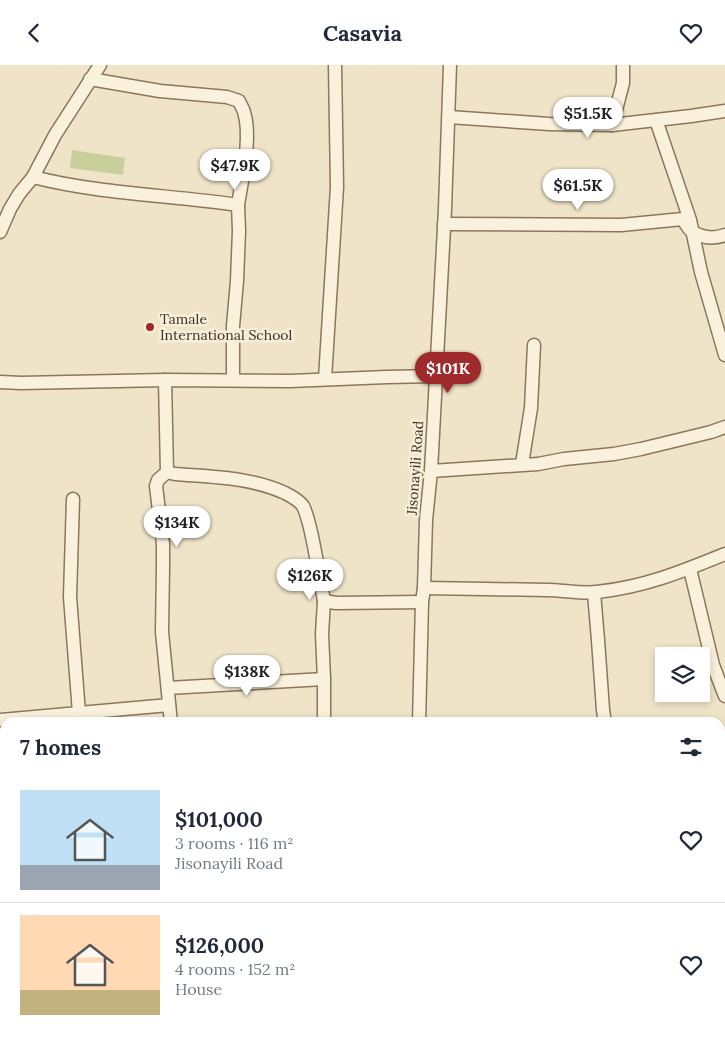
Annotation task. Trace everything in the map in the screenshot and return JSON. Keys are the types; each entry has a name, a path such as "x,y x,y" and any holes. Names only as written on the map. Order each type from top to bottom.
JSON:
{"street":[{"path":"0,232 10,209 33,177 55,135 100,65"},
{"path":"325,379 337,187 335,65"},
{"name":"Jisonayili Road","path":"419,717 422,602 444,224 450,65"},
{"path":"612,125 623,83 622,65"},
{"path":"90,79 160,91 227,97 239,101 244,112 246,146 238,205 239,231 233,326 233,381"},
{"path":"449,117 549,124 612,125 725,111"},
{"path":"656,120 690,220 701,272 725,355"},
{"path":"33,177 58,184 104,191 238,205"},
{"path":"444,224 621,225 683,219 692,232 710,238 725,235"},
{"path":"522,465 531,408 534,345"},
{"path":"0,382 290,381 435,376"},
{"path":"165,380 167,472"},
{"path":"431,471 538,464 623,452 711,432 725,427"},
{"path":"170,717 162,632 163,544 156,486 158,480 167,472 241,479 261,483 294,497 302,504 306,514 324,601 322,633 324,717"},
{"path":"73,499 70,597 79,713"},
{"path":"424,588 560,590 594,593 646,583 690,569 725,554"},
{"path":"690,569 713,665 725,696"},
{"path":"594,593 604,717"},
{"path":"324,601 336,603 422,602"},
{"path":"168,688 324,679"},
{"path":"34,717 169,705"}],"green space":[{"path":"72,150 125,158 123,175 70,168"}],"place":[{"name":"Tamale International School","path":"150,327"}]}
